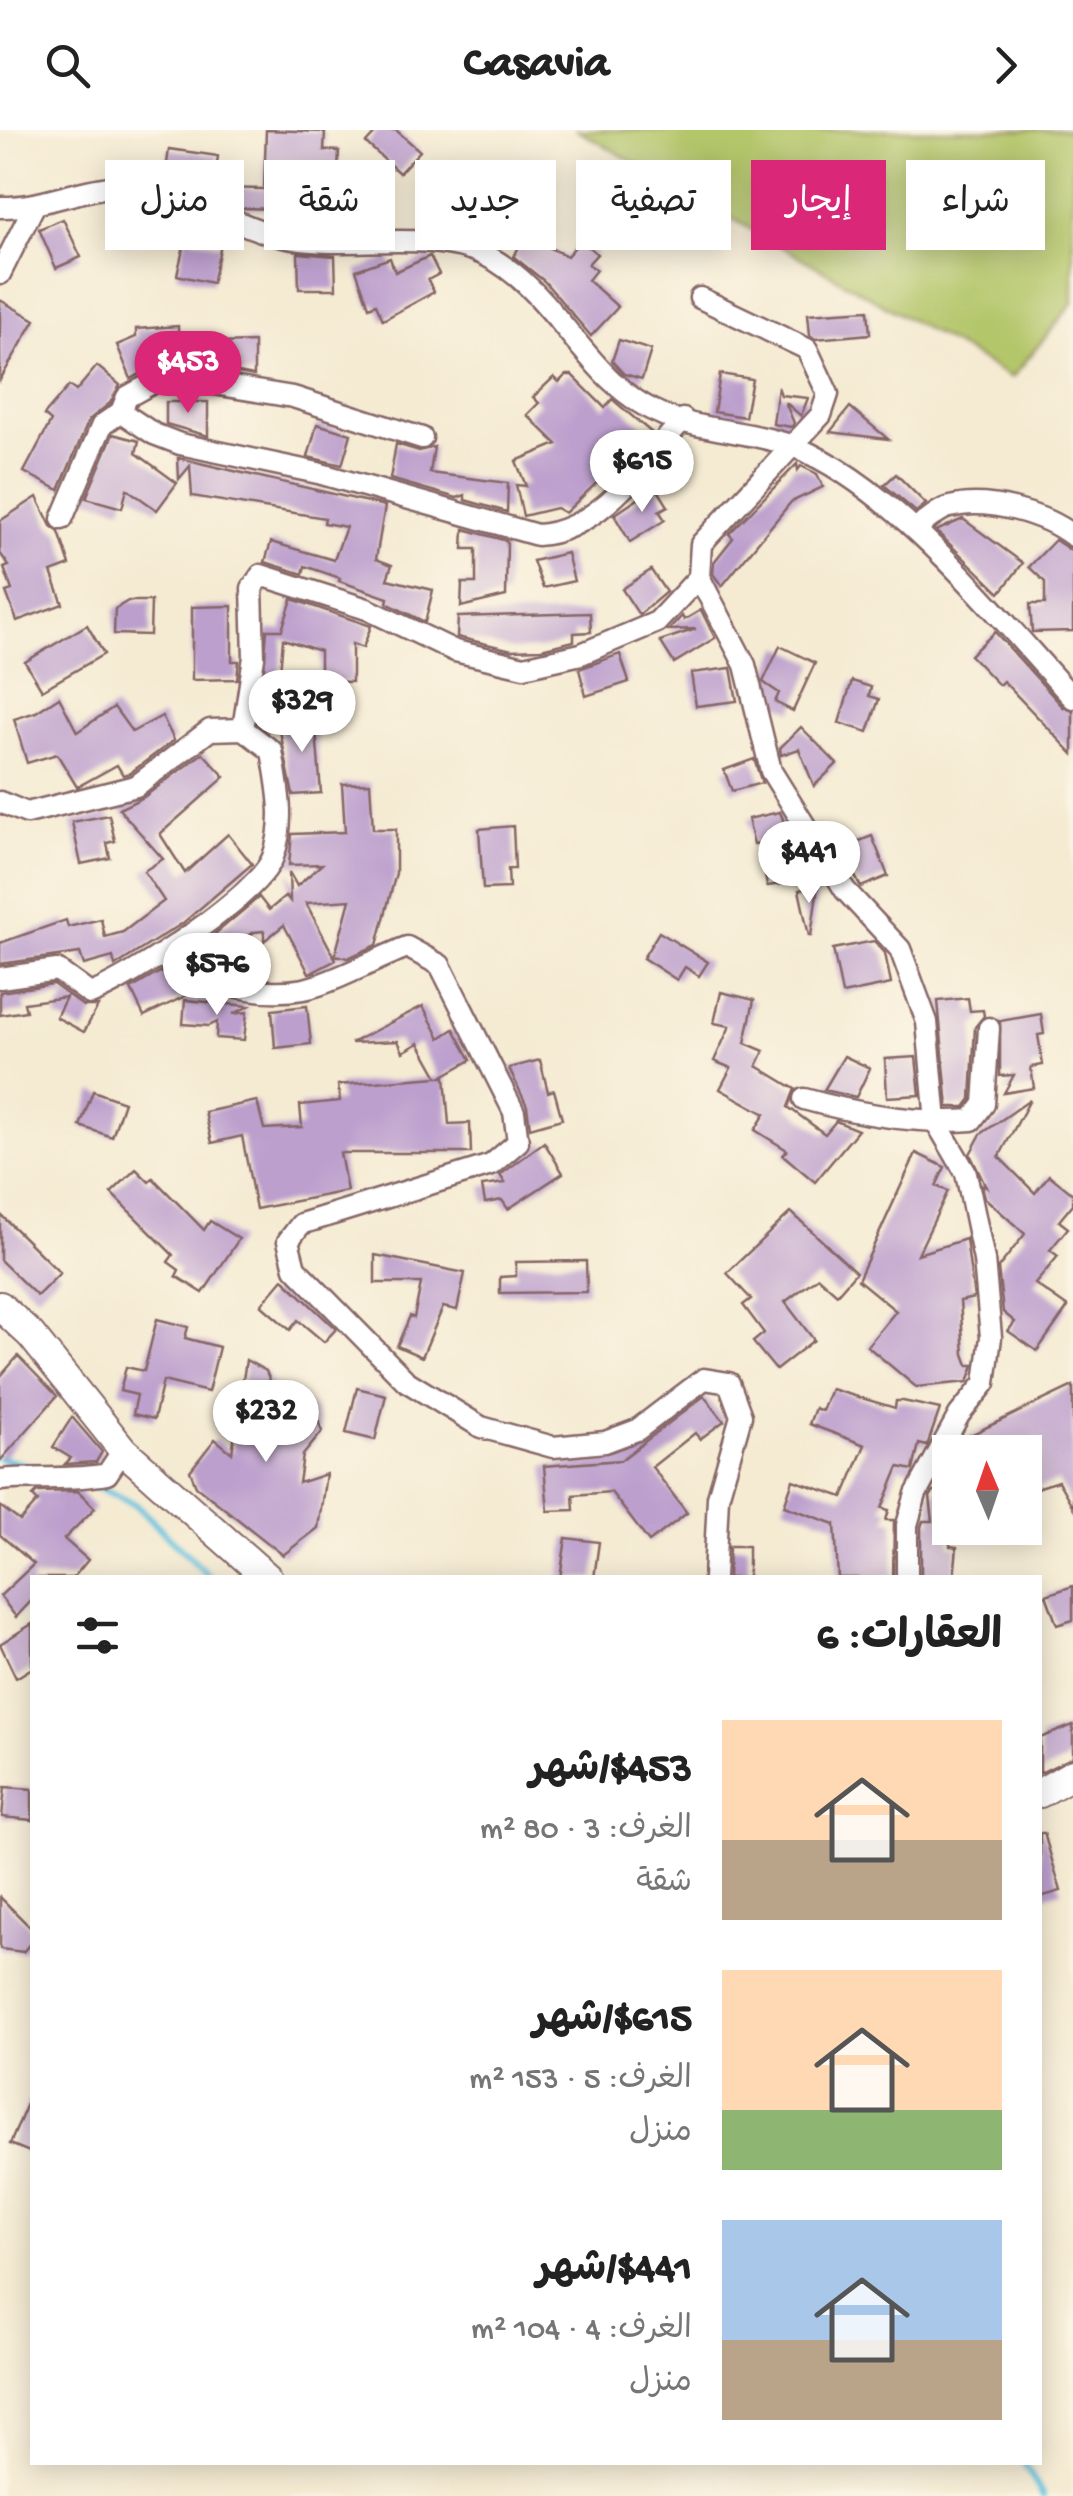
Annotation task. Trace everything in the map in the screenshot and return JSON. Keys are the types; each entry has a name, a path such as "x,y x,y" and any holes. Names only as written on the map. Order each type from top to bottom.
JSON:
{"street":[{"path":"0,207 33,208 119,186 170,193 282,238 440,245 484,254 520,280 618,388 664,416 793,446 836,470 916,528 1073,698"},
{"path":"0,274 33,208"},
{"path":"700,298 806,349 828,394 821,415 702,544 699,578 745,665 771,771 845,890 900,949 927,1022 936,1122 966,1173 984,1260 991,1337 984,1383 952,1427 916,1494 906,1525 907,1575"},
{"path":"62,519 102,425 122,412 127,396 165,376 293,397 422,438"},
{"path":"122,412 154,434 180,444 318,473 537,534 564,534 620,491 682,419"},
{"path":"916,528 949,506 991,506 1054,521 1073,536"},
{"path":"243,729 254,657 252,588 261,575 367,609 456,651 524,667 581,654 657,622 699,578"},
{"path":"0,802 26,813 136,786 210,730 243,729 272,752 282,817 272,862 161,957 118,983 90,994 57,970 0,978"},
{"path":"161,957 208,982 258,990 307,989 407,947 440,965 514,1112 518,1142 491,1165 302,1224 288,1240 295,1268 406,1381 481,1428 553,1447 605,1442 638,1430 704,1379 729,1383 741,1416 718,1497 714,1575"},
{"path":"804,1100 839,1109 936,1122 972,1120 984,1104 989,1028"},
{"path":"0,1306 31,1334 123,1450 265,1575"},
{"path":"0,1480 45,1475 82,1479 107,1474 123,1450"},
{"path":"1042,1792 1073,1774"}],"green space":[{"path":"577,130 1073,130 1073,303 1012,378 787,250 886,250 886,160 751,160 751,229 731,218 731,160 630,160"}],"building":[{"path":"266,130 325,132 324,150 339,151 338,160 265,160"},
{"path":"378,130 396,130 420,151 399,173 395,160 385,160 366,143"},
{"path":"169,149 218,156 217,160 167,160"},
{"path":"244,189 264,189 264,209 244,208"},
{"path":"63,219 81,257 56,268 39,229"},
{"path":"576,246 576,250 592,250 597,254 588,264 596,270 588,280 618,307 591,336 544,281 514,257 517,250 554,250 567,256"},
{"path":"183,250 220,250 212,283 177,275"},
{"path":"298,253 335,256 336,289 299,289"},
{"path":"430,256 439,274 428,280 434,292 383,320 376,304 369,307 356,270 390,258 395,272"},
{"path":"0,300 35,320 0,380"},
{"path":"868,310 870,334 815,339 810,335 808,314"},
{"path":"178,326 178,336 211,334 211,343 254,342 254,376 165,359 131,379 117,345 136,337 136,329"},
{"path":"619,340 651,350 642,379 624,374 612,361"},
{"path":"97,366 120,385 110,403 89,420 59,490 24,472 51,421 44,415 69,386 76,391"},
{"path":"720,374 752,379 745,417 714,412"},
{"path":"572,375 605,408 612,399 653,434 616,476 610,470 565,513 556,508 523,516 516,485 526,486 516,461 557,444 527,415 539,403 533,397 554,377 559,382"},
{"path":"778,387 781,395 808,398 801,416 785,402 794,423 792,427 773,424"},
{"path":"166,402 208,402 208,436 166,424"},
{"path":"850,407 888,439 830,432"},
{"path":"317,424 351,434 342,465 308,457"},
{"path":"113,434 139,441 136,453 177,483 157,510 127,489 122,508 86,498"},
{"path":"396,444 419,451 434,447 430,473 508,483 507,512 465,500 465,495 457,498 390,479"},
{"path":"178,458 385,506 376,559 392,565 387,579 433,590 425,622 387,603 388,598 339,581 340,578 305,566 303,574 265,562 271,542 334,560 346,527 324,523 325,518 192,496 190,466 179,479"},
{"path":"797,464 798,470 801,466 817,474 823,487 791,502 722,586 713,574 714,562 733,538 729,534"},
{"path":"896,474 926,504 916,512 884,485"},
{"path":"656,487 668,506 659,511 665,520 630,542 614,515"},
{"path":"37,497 51,526 59,532 70,565 51,572 63,604 17,621 6,592 12,590 4,568 9,566 0,553 0,521"},
{"path":"963,519 1023,563 1000,593 936,531"},
{"path":"464,529 507,541 506,596 461,607 462,583 476,583 476,549 463,549"},
{"path":"1055,540 1073,552 1073,631 1032,632 1030,604 1045,604 1045,582 1029,567"},
{"path":"567,553 574,581 543,588 533,561"},
{"path":"651,570 666,592 639,615 622,589"},
{"path":"292,599 371,626 363,648 352,644 352,682 320,681 320,651 283,639 278,694 285,695 282,709 261,705 267,630 282,630"},
{"path":"128,601 151,601 150,635 114,634 115,609"},
{"path":"232,606 232,661 239,661 237,679 192,680 192,607"},
{"path":"701,610 715,638 674,663 660,641 696,629 669,630 682,616 684,620"},
{"path":"590,613 591,632 574,633 574,641 541,649 512,650 457,637 458,617"},
{"path":"87,625 104,654 42,690 25,662"},
{"path":"995,632 1063,707 1073,711 1073,754 1003,681 999,685 970,655"},
{"path":"780,646 815,663 793,711 775,702 779,693 763,682"},
{"path":"620,654 629,682 586,696 579,669"},
{"path":"731,668 737,701 696,706 691,673"},
{"path":"852,681 871,687 869,696 879,699 868,732 839,723"},
{"path":"59,697 77,732 114,707 132,732 162,716 174,740 130,773 123,775 117,765 77,787 57,754 27,763 14,719 36,712"},
{"path":"315,718 321,793 293,795 278,721"},
{"path":"801,727 837,764 814,786 799,749 781,755 780,748"},
{"path":"203,753 225,777 160,834 185,873 228,834 252,864 183,923 115,966 113,957 84,965 80,953 0,964 0,943 66,920 68,927 101,919 105,937 123,932 164,901 144,871 163,859 119,809 144,797"},
{"path":"754,759 762,783 732,791 724,770"},
{"path":"370,783 373,829 396,829 396,873 377,945 348,958 335,955 350,900 306,903 336,960 313,972 309,973 284,925 264,941 264,931 254,932 229,951 215,934 259,897 269,910 286,896 290,901 289,872 297,886 322,864 289,865 292,834 345,832 342,784"},
{"path":"780,812 793,844 800,843 808,856 778,863 782,884 767,886 759,843 754,844 748,819"},
{"path":"109,815 115,841 107,843 110,858 81,864 72,822"},
{"path":"513,826 515,869 508,869 509,888 483,889 479,829"},
{"path":"872,836 888,876 861,887 840,849"},
{"path":"818,886 811,936 809,936 799,890"},
{"path":"659,932 708,962 699,976 685,967 677,980 643,958"},
{"path":"874,941 885,953 891,984 842,994 833,949"},
{"path":"160,972 181,982 187,995 144,1016 131,989"},
{"path":"53,984 83,1006 98,1006 84,1032 56,1017 66,997 24,1003 26,1011 0,1015 0,992"},
{"path":"721,992 754,1000 745,1043 764,1051 757,1066 795,1089 788,1107 825,1134 836,1121 858,1130 815,1182 783,1155 787,1150 755,1130 765,1114 720,1089 731,1068 714,1061 730,1026 714,1023"},
{"path":"968,998 970,1011 983,1010 984,1016 975,1027 971,1099 965,1107 948,1107 938,1001"},
{"path":"185,1000 249,1006 233,1014 247,1012 244,1040 216,1038 217,1022 209,1026 183,1024"},
{"path":"307,1006 311,1044 275,1048 272,1010"},
{"path":"423,1006 440,1038 454,1029 471,1060 441,1077 445,1077 449,1124 470,1123 471,1153 340,1153 347,1191 256,1209 242,1136 212,1143 205,1112 257,1101 264,1129 302,1127 300,1105 340,1101 338,1085 438,1077 419,1043 403,1052 398,1041 351,1043"},
{"path":"1041,1014 1044,1034 1038,1035 1043,1065 1031,1067 1034,1088 1004,1093 1014,1075 1000,1076 1000,1021"},
{"path":"844,1056 870,1068 856,1097 824,1090"},
{"path":"916,1057 920,1095 887,1097 885,1059"},
{"path":"540,1060 548,1092 554,1090 562,1119 530,1128 527,1106 509,1068"},
{"path":"93,1091 124,1102 112,1137 80,1126"},
{"path":"1030,1100 999,1157 1035,1193 1049,1175 1073,1194 1073,1204 1059,1221 1068,1228 1050,1250 1058,1256 1035,1284 1068,1307 1037,1351 1008,1331 1015,1322 1003,1312 998,1268 1025,1234 985,1198 982,1185 986,1187 970,1154 981,1134"},
{"path":"544,1142 563,1173 508,1209 502,1200 485,1203 482,1186 505,1183 500,1175"},
{"path":"916,1153 945,1167 936,1186 948,1191 918,1254 966,1239 974,1298 960,1301 964,1354 968,1365 974,1365 968,1382 916,1387 867,1346 896,1311 858,1280"},
{"path":"136,1169 149,1182 153,1178 204,1230 210,1221 239,1239 203,1293 176,1276 179,1270 168,1262 173,1255 111,1193"},
{"path":"791,1212 856,1272 837,1294 818,1277 785,1302 814,1340 776,1370 753,1342 764,1333 743,1305 751,1299 727,1273"},
{"path":"0,1214 60,1273 37,1296 0,1260"},
{"path":"375,1255 465,1273 457,1310 443,1307 422,1357 397,1346 410,1316 414,1318 421,1283 375,1283"},
{"path":"586,1261 587,1292 500,1293 500,1277 516,1276 516,1262"},
{"path":"283,1279 336,1329 324,1342 298,1320 290,1330 261,1305"},
{"path":"157,1319 188,1327 185,1338 219,1347 208,1392 163,1381 154,1419 133,1414 137,1395 120,1391 126,1367 144,1371"},
{"path":"18,1356 57,1396 0,1461 0,1377"},
{"path":"246,1360 266,1371 272,1386 283,1387 287,1398 296,1395 315,1409 322,1432 303,1455 299,1483 326,1474 318,1528 283,1555 196,1486 190,1471 215,1439 232,1453"},
{"path":"1073,1386 1073,1507 1058,1481 1042,1486 1042,1435 970,1435"},
{"path":"357,1388 386,1395 375,1440 346,1433"},
{"path":"831,1389 895,1408 896,1401 903,1401 940,1409 927,1446 919,1444 913,1470 899,1467 882,1508 889,1510 886,1520 894,1520 893,1575 838,1575 835,1524 784,1506 793,1480 843,1497 865,1445 809,1424 815,1408 822,1411"},
{"path":"704,1396 724,1421 700,1439 695,1433 652,1467 687,1513 649,1542 611,1492 573,1495 574,1510 548,1511 544,1466 621,1460"},
{"path":"72,1417 102,1452 96,1462 65,1464 71,1458 53,1447"},
{"path":"78,1491 95,1508 64,1539 88,1560 76,1575 30,1575 30,1602 16,1617 0,1596 34,1564 0,1535 0,1506 20,1521 38,1501 33,1496 37,1492"},
{"path":"923,1521 932,1521 932,1545 957,1547 954,1575 921,1575"},
{"path":"566,1538 599,1542 594,1575 560,1575"},
{"path":"729,1546 748,1546 748,1575 728,1575"},
{"path":"1073,1586 1073,1620 1057,1625 1046,1595"},
{"path":"30,1625 30,1669 16,1678 0,1644"},
{"path":"1073,1725 1073,1757 1042,1772 1042,1737"},
{"path":"5,1787 30,1789 30,1820 2,1817"},
{"path":"1042,1833 1044,1833 1061,1891 1042,1896"},
{"path":"0,1897 30,1927 30,1943 23,1952 0,1949"},
{"path":"30,2097 30,2152 10,2144"}],"waterway":[{"path":"0,1458 42,1469"},
{"path":"92,1484 136,1505 208,1575"},
{"path":"1025,2465 1043,2496"}]}
